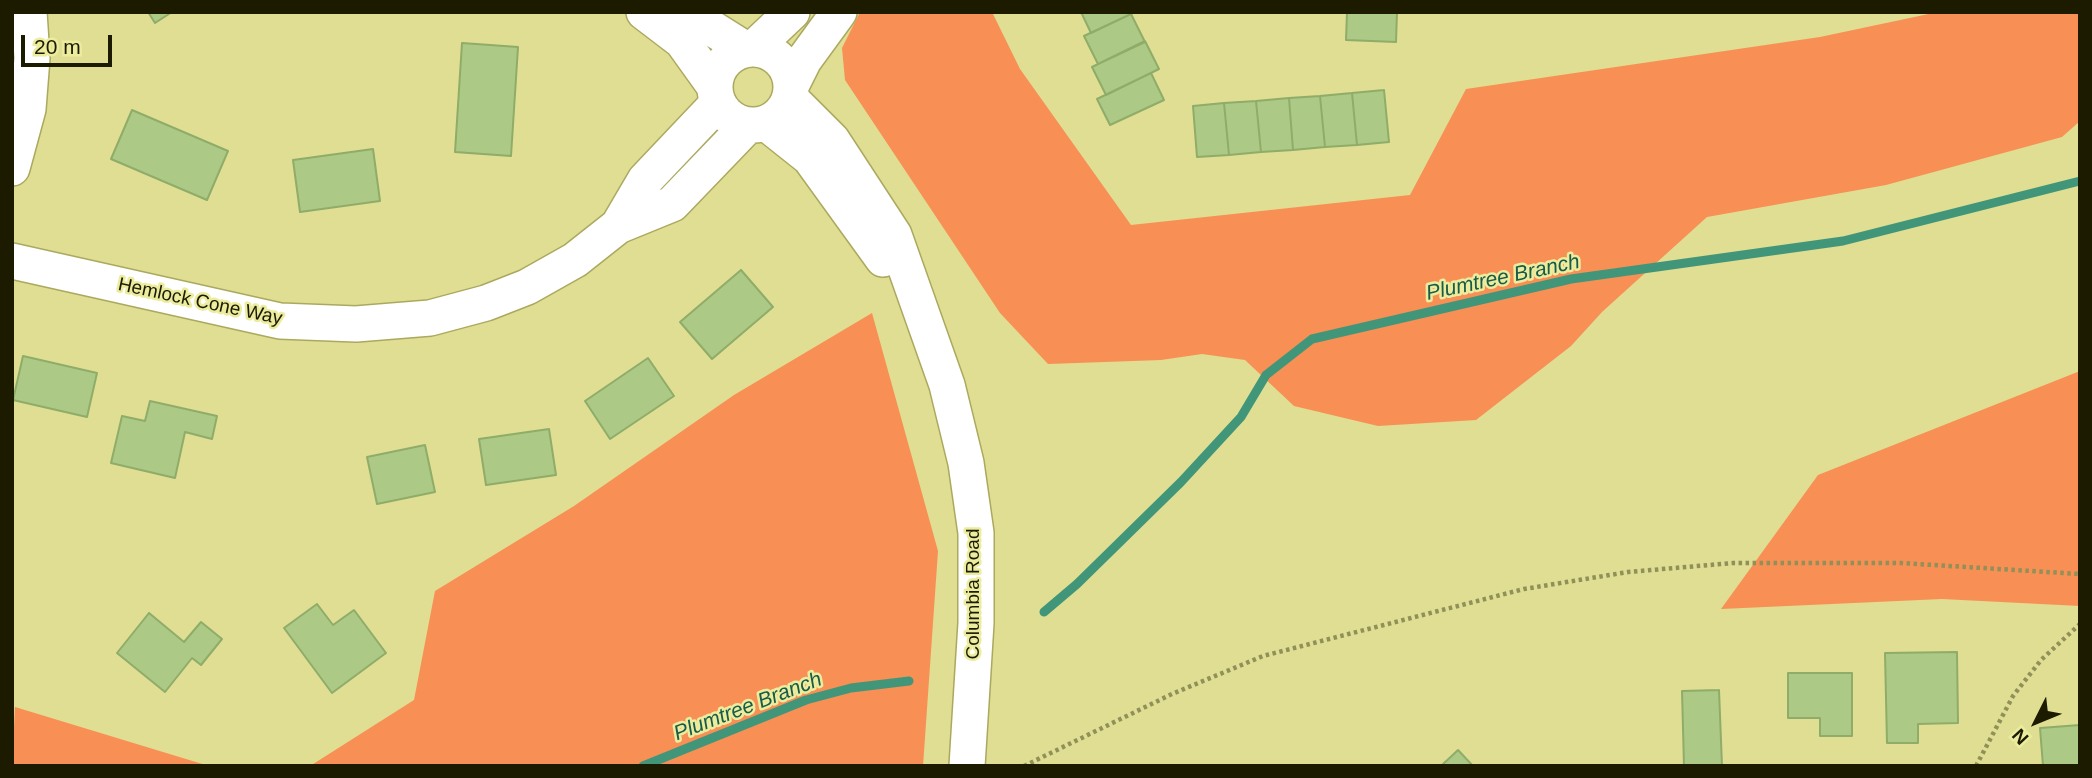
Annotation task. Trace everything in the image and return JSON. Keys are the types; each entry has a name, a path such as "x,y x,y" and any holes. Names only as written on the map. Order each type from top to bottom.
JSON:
{"street":[{"path":"12,168 28,109 32,58 29,12"},
{"path":"644,12 682,41 726,114 757,124 785,109 804,60 839,12"},
{"path":"686,12 750,48 765,50 784,63 791,91"},
{"path":"716,95 723,63 750,48 792,12"},
{"name":"Columbia Road","path":"791,91 832,140 894,235 916,304 947,385 966,463 976,533 976,622 967,766"},
{"name":"Hemlock Cone Way","path":"618,226 645,180 716,95"},
{"name":"Hemlock Cone Way","path":"12,261 281,321 356,324 430,318 486,303 533,284 575,260 618,226 672,204 757,124"},
{"name":"Columbia Road","path":"757,124 810,158 916,304"}],"path":[{"path":"1024,766 1172,694 1263,656 1524,589 1628,572 1733,563 1902,563 2080,574"},
{"path":"1976,766 2013,696 2041,660 2080,624"}],"shaded area":[{"path":"860,12 992,12 1020,69 1131,225 1410,195 1466,89 1820,37 1938,12 2080,12 2080,121 2062,137 1886,185 1707,217 1602,312 1571,346 1476,420 1378,426 1294,406 1245,360 1202,354 1161,360 1048,364 1000,313 845,80 842,48"},
{"path":"872,313 938,551 923,766 310,766 414,700 435,591 574,506 734,395"},
{"path":"2080,371 2080,606 1942,599 1721,609 1818,475"},
{"path":"15,707 209,766 12,766"}],"building":[{"path":"148,12 172,12 155,23"},
{"path":"1081,12 1135,12 1091,33"},
{"path":"1347,12 1397,12 1396,42 1346,40"},
{"path":"1131,14 1145,42 1098,64 1084,36"},
{"path":"1145,41 1159,69 1106,95 1092,67"},
{"path":"462,43 518,47 511,156 455,152"},
{"path":"1151,73 1164,100 1110,125 1097,99"},
{"path":"1384,90 1389,142 1357,145 1352,93"},
{"path":"1352,93 1357,145 1325,147 1320,96"},
{"path":"1320,96 1325,147 1293,150 1289,98"},
{"path":"1289,98 1293,150 1261,152 1256,101"},
{"path":"1256,101 1261,152 1229,155 1224,103"},
{"path":"1224,103 1229,155 1197,157 1193,106"},
{"path":"132,110 228,151 207,200 111,159"},
{"path":"373,149 380,201 300,212 293,160"},
{"path":"741,270 773,307 712,359 680,322"},
{"path":"23,356 97,373 87,417 13,400"},
{"path":"648,358 674,396 610,439 585,401"},
{"path":"150,401 217,416 212,439 185,432 175,478 111,463 122,416 145,421"},
{"path":"549,429 556,475 486,485 479,439"},
{"path":"425,445 435,492 377,504 367,457"},
{"path":"317,604 333,625 354,610 386,653 332,693 284,628"},
{"path":"149,613 184,642 201,622 222,639 201,665 192,658 165,692 117,653"},
{"path":"1957,652 1958,723 1918,724 1918,743 1887,743 1885,653"},
{"path":"1788,673 1852,673 1852,736 1820,736 1820,718 1788,718"},
{"path":"1719,690 1722,766 1684,766 1682,691"},
{"path":"2080,725 2080,766 2043,766 2040,728"},
{"path":"1458,750 1473,766 1441,766"}],"waterway":[{"name":"Plumtree Branch","path":"1044,612 1077,584 1181,482 1241,417 1266,375 1312,339 1571,279 1843,241 2080,181"},
{"name":"Plumtree Branch","path":"643,766 806,700 851,688 909,681"}]}
